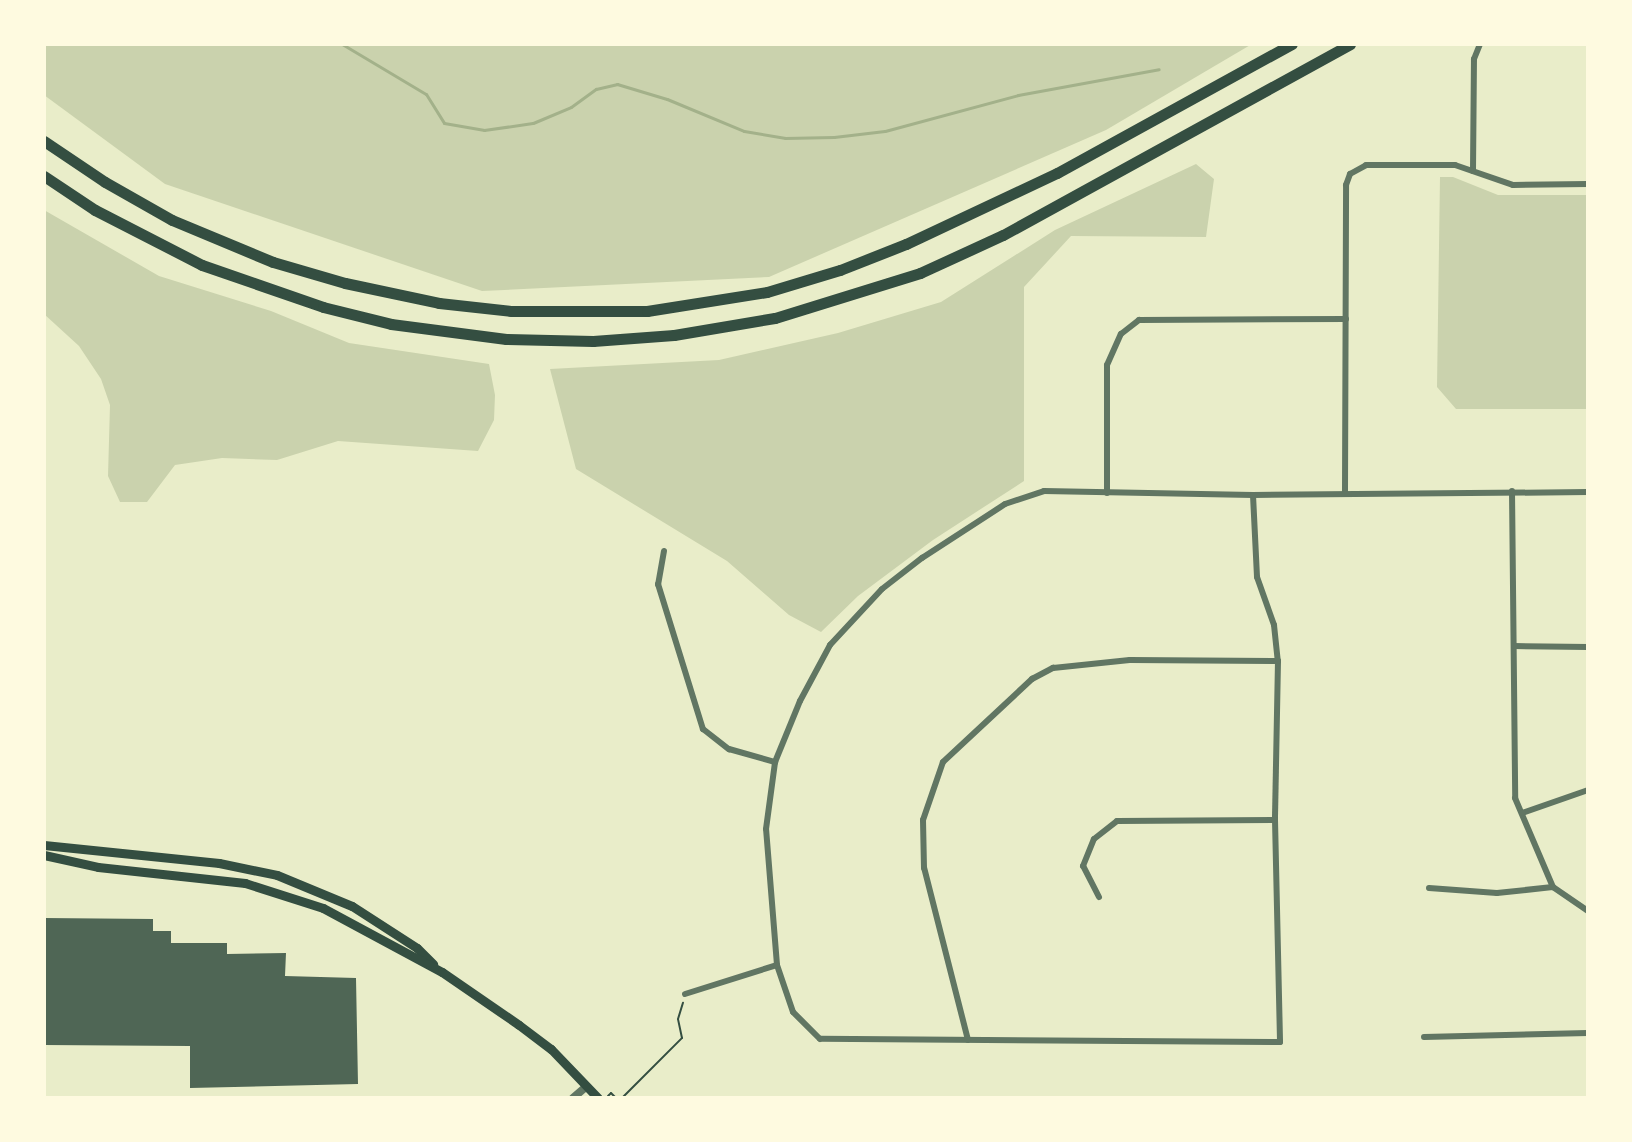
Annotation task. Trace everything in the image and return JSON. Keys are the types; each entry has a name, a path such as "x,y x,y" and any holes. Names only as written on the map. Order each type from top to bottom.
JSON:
{"highway":[{"path":"44,141 105,182 172,220 273,262 345,283 439,303 511,311 601,314 731,300 811,279 906,244 1019,191 1292,44"},
{"path":"44,176 95,210 202,265 323,307 405,326 506,339 593,341 674,335 726,328 818,307 907,278 966,253 1349,44"}],"main road":[{"path":"44,845 219,863 290,879 370,917 417,948 442,972"},
{"path":"44,855 98,867 224,879 284,893 365,928 442,972 536,1037 598,1098"}],"street":[{"path":"1473,171 1474,59 1480,44"},
{"path":"1345,492 1346,185 1350,174 1366,165 1455,165 1513,185 1588,184"},
{"path":"1107,493 1107,365 1121,334 1139,320 1346,319"},
{"path":"1253,495 1257,577 1274,625 1278,661 1275,820 1280,1042 820,1039 793,1012 777,965 766,829 775,762 800,701 830,645 882,589 922,558 1005,504 1044,491 1253,495 1588,492"},
{"path":"1512,491 1515,798 1553,887 1588,911"},
{"path":"664,551 658,584 703,729 729,749 775,762"},
{"path":"1514,646 1588,647"},
{"path":"968,1040 924,868 923,820 943,762 1032,679 1053,668 1130,660 1278,661"},
{"path":"1522,813 1588,790"},
{"path":"1099,897 1083,866 1094,839 1117,821 1275,820"},
{"path":"1429,888 1497,893 1553,887"},
{"path":"685,994 777,965"},
{"path":"1424,1037 1588,1033"},
{"path":"573,1098 587,1086"}],"path":[{"path":"622,1098 682,1038 678,1019 685,994"},
{"path":"611,1093 616,1098"}],"green space":[{"path":"44,44 1252,44 1106,130 769,277 482,291 165,184 44,95"},
{"path":"1196,164 1214,179 1206,237 1071,236 1024,287 1024,481 933,540 858,596 821,632 789,615 727,561 576,469 550,369 719,360 838,333 941,302 1055,230"},
{"path":"1440,177 1453,177 1498,195 1588,195 1588,409 1456,409 1437,387"},
{"path":"44,210 159,276 271,311 349,343 489,364 495,395 494,420 478,451 338,441 277,460 222,458 175,465 147,502 120,502 108,476 110,405 101,379 79,346 44,314"}],"building":[{"path":"44,918 153,919 153,931 171,931 171,943 227,943 227,954 286,953 285,976 356,978 358,1084 190,1088 190,1046 44,1045"}],"waterway":[{"path":"342,44 426,94 444,123 484,130 533,123 571,107 596,89 617,84 667,99 744,131 785,138 834,137 885,131 1018,95 1159,69"}]}
